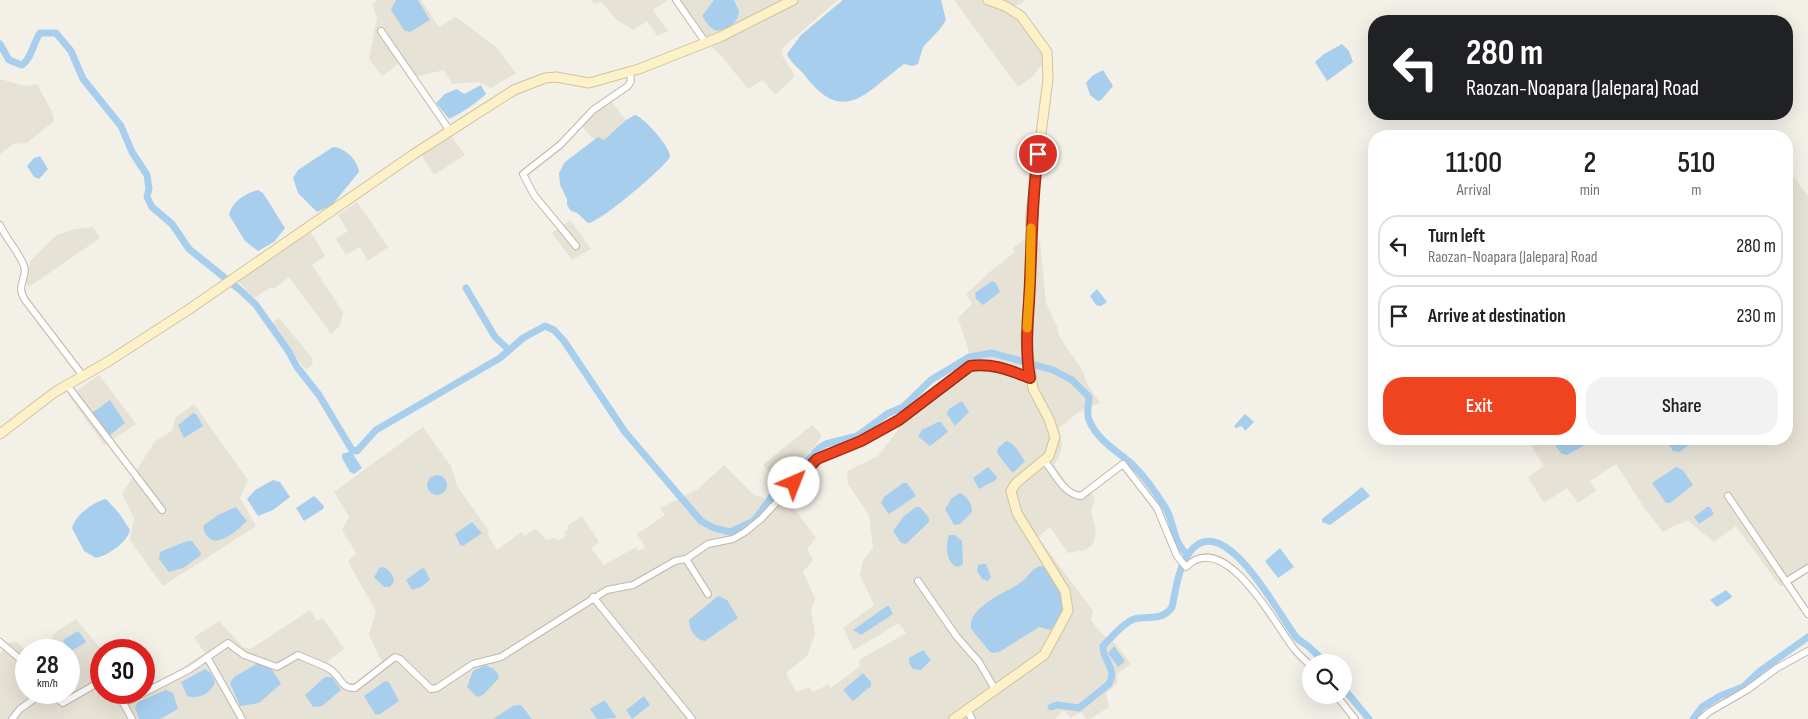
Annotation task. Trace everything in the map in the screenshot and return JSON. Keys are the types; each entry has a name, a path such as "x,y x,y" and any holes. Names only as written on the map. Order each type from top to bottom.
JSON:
{"street":[{"path":"676,0 706,43"},
{"path":"0,434 67,385 225,286 491,104 533,82 556,78 589,83 630,72 706,43 794,0"},
{"path":"954,719 996,691 1044,655 1068,611 1061,583 1017,513 1012,491 1016,483 1049,456 1055,436 1030,375 1027,352 1032,213 1048,79 1047,52 1021,16 1005,6 988,0"},
{"path":"381,30 450,131"},
{"path":"576,246 534,195 523,174 560,145 593,110 628,86 631,81 630,72"},
{"path":"0,225 6,239 25,270 20,288 24,300 83,376"},
{"path":"155,687 190,668 228,643 244,655 277,667 298,655 331,670 342,683 351,688 355,688 394,658 400,659 410,666 431,689 437,688 473,664 501,657 606,590 633,586 675,561 686,559 708,544 733,539 745,532 761,519 817,459 861,441 899,420 970,366 984,364 1003,367 1030,375"},
{"path":"67,385 162,510"},
{"path":"1044,460 1064,487 1076,496 1081,496 1123,464 1157,508 1177,556 1186,567 1193,560 1210,556 1230,565 1248,584 1302,657"},
{"path":"1728,496 1808,614"},
{"path":"686,559 708,594"},
{"path":"1787,581 1808,568"},
{"path":"918,581 957,637 979,662 996,691"},
{"path":"594,597 675,695 692,719"},
{"path":"0,642 15,655"},
{"path":"1701,719 1709,712 1747,690 1771,672 1808,651"},
{"path":"207,657 242,719"},
{"path":"12,719 27,704"},
{"path":"124,704 132,719"},
{"path":"1343,704 1355,719"},
{"path":"967,710 972,719"}],"shaded area":[{"path":"378,0 421,0 439,27 456,17 495,46 516,73 491,88 479,82 452,84 444,70 411,78 400,63 382,76 369,59 377,17 372,4"},
{"path":"591,0 668,0 653,10 668,31 657,36 647,21 633,30 616,19 601,2 595,4"},
{"path":"673,0 838,0 782,48 783,57 795,76 775,95 763,80 748,89 723,58 694,29"},
{"path":"954,0 1026,0 1015,7 1053,51 1032,77 1018,87"},
{"path":"0,79 25,86 37,84 52,112 54,121 27,143 13,144 0,154"},
{"path":"607,96 626,120 604,140 598,137 594,140 578,121"},
{"path":"450,134 465,155 434,175 421,154"},
{"path":"1793,176 1808,196 1808,573 1792,584 1780,586 1736,526 1714,542 1688,521 1663,532 1645,509 1616,464 1590,481 1596,491 1578,503 1567,488 1544,503 1528,477 1544,466 1531,445 1793,445"},
{"path":"357,202 388,247 368,261 360,247 346,255 336,239 348,231 338,215"},
{"path":"570,220 591,249 572,260 552,233"},
{"path":"93,227 100,238 29,287 23,280 31,260 57,235 75,229"},
{"path":"311,232 325,256 312,265 343,312 340,325 331,334 289,277 274,289 271,287 254,298 238,281"},
{"path":"1025,239 1040,241 1046,303 1057,326 1059,336 1084,373 1085,380 1100,403 1076,414 1059,428 1062,445 1059,457 1054,465 1076,492 1087,488 1095,498 1091,510 1096,531 1093,544 1085,550 1068,553 1050,527 1038,537 1093,611 1091,620 1100,632 1116,644 1131,664 1117,674 1117,684 1106,693 1109,707 1090,719 1086,719 1081,712 1071,718 1064,710 1055,719 0,719 0,654 5,644 15,641 15,704 80,704 80,639 51,639 57,631 76,619 93,639 90,639 90,704 155,704 155,682 205,653 194,637 219,621 243,647 251,649 310,610 317,621 323,618 344,649 328,661 346,683 355,683 382,662 369,635 376,611 348,562 356,553 342,530 349,517 334,492 423,427 451,466 457,486 488,529 489,537 497,550 521,532 524,536 536,529 546,540 554,538 558,541 566,536 564,532 569,529 567,526 582,516 599,542 591,548 604,565 636,547 639,551 645,547 637,534 665,515 660,508 698,489 724,465 754,495 793,507 816,538 807,549 813,560 803,572 815,598 811,610 815,634 807,656 786,673 796,692 809,687 813,692 829,684 831,688 860,666 859,660 906,633 899,623 854,650 843,628 874,605 860,575 863,560 873,548 869,515 848,484 847,471 878,456 898,430 899,414 972,361 958,318 972,304 966,294 1015,252 1013,248"},
{"path":"279,318 313,359 312,365 306,370 271,323"},
{"path":"99,375 136,424 104,445 69,396"},
{"path":"194,404 248,480 240,498 256,526 163,586 130,540 134,518 122,494 155,441 172,431 176,417"},
{"path":"812,425 822,435 813,449 777,479 763,465"}],"water":[{"path":"396,0 418,0 430,20 410,32 404,30 391,10"},
{"path":"714,0 734,0 739,11 737,19 732,25 716,31 709,26 702,16"},
{"path":"843,0 941,0 946,20 923,47 918,64 913,66 904,64 867,93 856,99 845,102 833,100 820,92 787,54 801,35"},
{"path":"1342,44 1349,51 1353,62 1327,81 1315,62 1324,54"},
{"path":"1103,70 1113,86 1098,101 1090,95 1086,83 1092,76"},
{"path":"481,85 486,94 468,108 449,119 436,103 445,94 457,89 464,94"},
{"path":"635,115 657,134 670,157 630,195 604,215 588,223 577,213 571,211 567,205 567,199 560,185 559,173 565,162 598,137 604,140 626,120"},
{"path":"333,147 350,155 356,163 359,172 332,205 317,212 298,193 293,178 298,170"},
{"path":"40,156 48,169 39,179 34,177 27,166 34,158"},
{"path":"258,190 263,193 285,228 274,242 258,251 245,241 229,215 233,206 240,198"},
{"path":"992,281 996,283 1000,292 983,305 976,299 975,293"},
{"path":"1097,289 1107,302 1101,306 1096,305 1090,296"},
{"path":"110,400 125,423 110,435 92,413"},
{"path":"962,401 969,412 955,426 947,414 949,409"},
{"path":"193,413 196,414 203,426 184,438 178,425"},
{"path":"1245,414 1254,422 1245,431 1242,426 1236,428 1234,426"},
{"path":"941,422 948,432 930,446 918,436 922,430"},
{"path":"1006,441 1015,446 1025,461 1014,472 1011,471 997,453 998,448"},
{"path":"1555,445 1585,445 1567,455 1562,454"},
{"path":"1669,445 1689,445 1679,452 1673,451"},
{"path":"349,452 353,454 362,468 354,474 350,472 342,458 342,454"},
{"path":"988,467 997,477 996,480 979,489 973,478"},
{"path":"1676,467 1683,470 1693,485 1670,503 1666,503 1652,483"},
{"path":"437,475 444,478 447,485 444,492 437,495 430,492 427,485 430,478"},
{"path":"273,480 280,482 290,497 273,510 258,516 247,499 255,490"},
{"path":"903,483 907,483 916,496 889,514 881,503 884,497"},
{"path":"1362,487 1370,496 1330,525 1322,522 1322,519"},
{"path":"960,493 969,501 972,512 960,524 954,525 945,509 952,498"},
{"path":"314,496 324,506 323,509 304,521 296,508"},
{"path":"106,499 119,513 130,530 125,539 116,548 96,558 84,551 72,528 77,519 86,510 101,500"},
{"path":"236,507 247,521 233,533 222,539 211,539 207,536 204,525 218,515"},
{"path":"916,507 920,507 929,518 929,522 906,544 901,543 893,531 904,516"},
{"path":"1707,507 1710,507 1714,514 1699,524 1694,517"},
{"path":"472,522 482,533 463,546 460,545 455,534"},
{"path":"949,535 955,535 962,541 963,564 958,567 951,562 947,554"},
{"path":"187,541 192,541 201,553 200,556 183,568 169,572 159,559 160,552"},
{"path":"1280,548 1294,567 1278,578 1265,561"},
{"path":"986,564 991,577 988,581 982,579 977,571 978,565"},
{"path":"1041,566 1049,572 1062,598 1063,605 1060,618 1050,630 1039,627 1001,651 990,652 971,629 971,621 975,614 989,601 1023,581 1035,569"},
{"path":"380,567 388,570 393,576 394,581 390,587 384,587 374,577"},
{"path":"422,568 425,569 430,580 421,587 412,590 406,580"},
{"path":"1726,590 1732,596 1731,598 1717,607 1710,600"},
{"path":"718,596 727,600 738,618 705,641 698,639 693,634 689,620"},
{"path":"889,606 893,614 861,635 853,630"},
{"path":"78,631 86,641 80,646 80,639 65,639"},
{"path":"1114,646 1125,661 1118,667 1108,653"},
{"path":"923,650 931,660 921,670 913,669 909,663 909,658"},
{"path":"258,663 271,668 281,684 259,703 240,706 230,683 234,677"},
{"path":"485,665 494,670 499,678 483,695 477,697 467,687 473,671"},
{"path":"205,669 211,673 215,682 211,689 204,695 196,697 187,696 181,682"},
{"path":"863,673 871,682 871,686 853,701 843,690"},
{"path":"325,677 332,677 341,690 322,706 313,707 305,695"},
{"path":"385,681 389,682 399,701 379,715 375,714 364,696"},
{"path":"166,690 173,693 178,709 160,719 139,719 135,708 137,704 155,704 155,695"},
{"path":"644,696 650,705 632,719 626,710"},
{"path":"605,701 617,718 597,719 590,709"},
{"path":"521,705 532,719 493,719 513,706"}],"waterway":[{"path":"0,44 9,60 22,65 28,58 40,33 56,33 71,51 83,79 121,126 132,152 147,175 149,189 147,197 152,207 172,224 189,249 256,305 289,352 297,367 319,395 352,450 357,451 376,430 500,358 523,338 545,326 554,330 564,341 625,432 701,521 714,528 730,532 754,521 789,473 807,461 819,448 826,444 857,436 887,414 903,407 931,380 969,357 992,353 1053,370 1072,380 1089,397 1088,414 1093,427 1108,445 1132,464 1150,484 1168,513 1179,544 1188,555"},
{"path":"466,288 495,337 509,350"},
{"path":"1051,707 1057,705 1079,708 1109,684 1112,674 1103,651 1103,646 1130,621 1164,615 1168,612 1172,607 1178,579 1185,559 1189,553 1203,542 1218,543 1234,553 1264,589 1296,637 1316,654"},
{"path":"1693,719 1702,707 1720,696 1743,687 1760,671 1808,637"},
{"path":"1352,699 1369,719"}],"slow traffic":[{"path":"1027,328 1031,228"}],"route":[{"path":"794,483 817,459 861,441 899,420 970,366 984,364 1003,367 1030,378 1026,337 1032,213 1038,154"}]}
